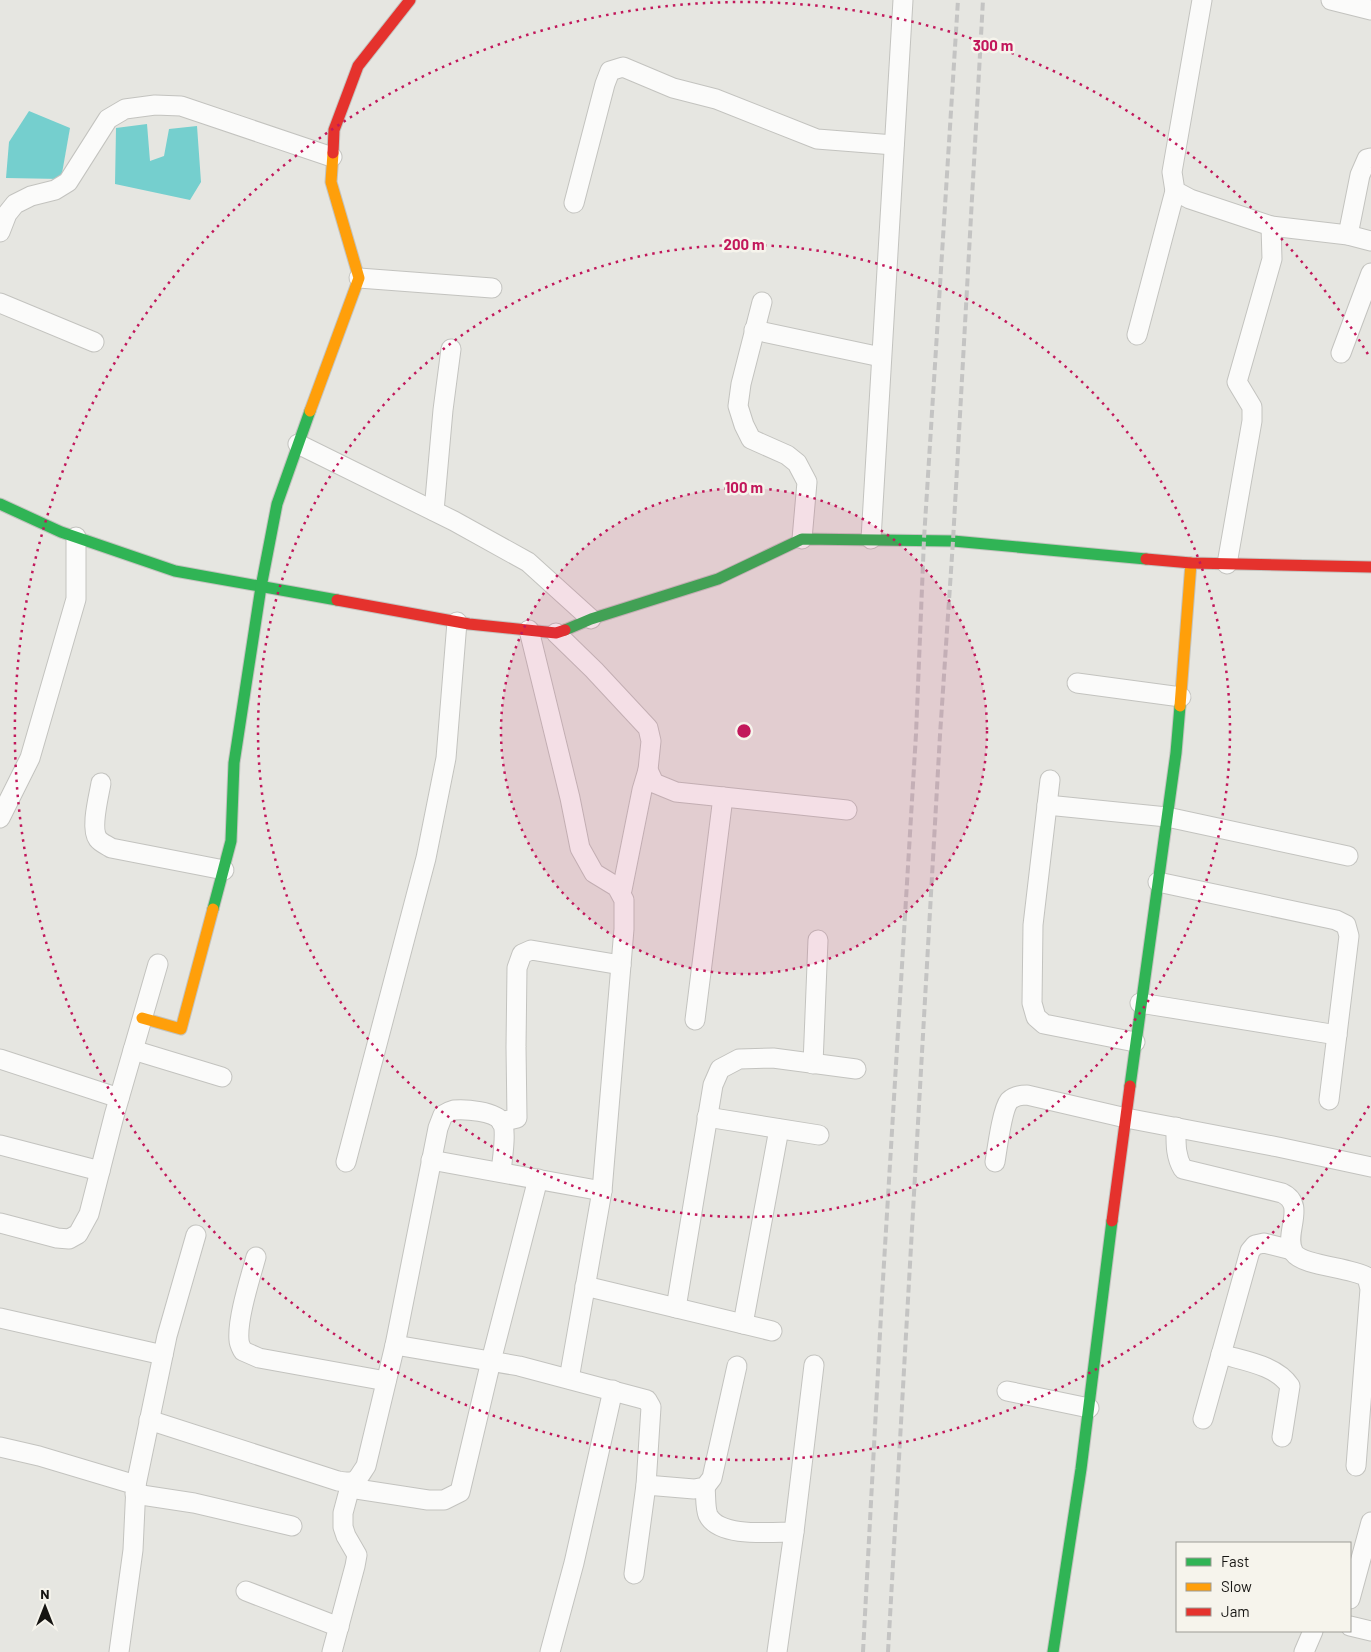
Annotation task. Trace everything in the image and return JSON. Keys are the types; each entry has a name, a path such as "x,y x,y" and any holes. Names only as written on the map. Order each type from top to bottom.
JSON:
{"street":[{"path":"142,1018 182,1029 224,870 231,841 234,763 261,587 277,504 359,278 331,182 334,130 358,66 410,0"},
{"path":"870,539 903,0"},
{"path":"1137,336 1175,191 1172,172 1202,0"},
{"path":"1331,0 1371,10"},
{"path":"574,203 607,78 610,71 623,67 673,88 716,99 817,139 894,146"},
{"path":"0,232 4,213 14,204 31,196 55,190 68,182 108,119 125,109 155,105 182,106 332,156"},
{"path":"1348,235 1360,175 1367,159 1371,158"},
{"path":"1175,191 1190,199 1271,226 1348,235 1371,241"},
{"path":"1227,564 1252,421 1252,406 1237,382 1272,259 1271,226"},
{"path":"1341,353 1371,273"},
{"path":"359,278 492,288"},
{"path":"0,302 94,342"},
{"path":"762,302 741,384 738,406 744,425 751,438 787,455 797,463 807,482 802,539"},
{"path":"754,330 881,357"},
{"path":"434,511 443,410 452,349"},
{"path":"298,444 434,511 528,562 591,619"},
{"path":"0,504 76,537 175,572 457,622 556,633 591,619 718,579 802,539 953,540 1191,563 1371,566"},
{"path":"0,818 30,758 76,599 76,537"},
{"path":"1053,1652 1081,1469 1116,1177 1126,1118 1140,1003 1176,753 1191,563"},
{"path":"346,1162 426,858 446,758 457,622"},
{"path":"529,630 570,798 580,848 594,873 621,892"},
{"path":"556,633 594,670 648,728 651,741 648,770 642,790 621,892 624,929 602,1191 569,1379"},
{"path":"1077,683 1181,698"},
{"path":"648,770 654,783 676,792 847,810"},
{"path":"1050,780 1033,925 1032,1003 1036,1017 1044,1024 1135,1042"},
{"path":"101,783 95,822 95,834 99,841 111,848 224,870"},
{"path":"695,1020 723,797"},
{"path":"1047,805 1167,818 1348,856"},
{"path":"1158,882 1336,920 1346,925 1350,936 1329,1100"},
{"path":"813,1064 818,940"},
{"path":"502,1122 517,1118 518,968 522,954 531,950 621,965"},
{"path":"0,1222 57,1238 69,1239 78,1234 89,1214 119,1098 158,964"},
{"path":"1140,1003 1337,1035"},
{"path":"133,1050 222,1077"},
{"path":"676,1308 707,1117 713,1085 720,1069 739,1059 773,1058 856,1069"},
{"path":"0,1059 119,1098"},
{"path":"995,1162 1009,1102 1019,1095 1027,1095 1126,1118 1371,1167"},
{"path":"332,1652 357,1554 346,1536 343,1527 343,1513 350,1485 357,1480 366,1466 395,1345 431,1160 443,1115 453,1110 482,1111 502,1122 504,1133 502,1172"},
{"path":"707,1117 819,1135"},
{"path":"743,1324 780,1128"},
{"path":"1176,1128 1177,1151 1179,1162 1183,1169 1282,1193 1290,1197 1294,1203 1291,1238 1292,1250 1297,1258 1360,1272 1367,1277 1370,1289 1366,1418 1356,1466"},
{"path":"0,1145 100,1171"},
{"path":"431,1160 602,1191"},
{"path":"149,1420 350,1485 428,1500 444,1500 460,1492 491,1361 538,1179"},
{"path":"119,1652 133,1550 136,1489 163,1355 196,1235"},
{"path":"1203,1420 1250,1251 1255,1245 1264,1244 1292,1250"},
{"path":"256,1258 245,1298 239,1333 239,1342 243,1351 259,1358 386,1381"},
{"path":"585,1286 772,1331"},
{"path":"0,1318 163,1355"},
{"path":"395,1345 518,1366 647,1400 651,1407 646,1485 634,1574"},
{"path":"1221,1354 1275,1371 1286,1380 1290,1386 1282,1437"},
{"path":"777,1652 794,1532 814,1365"},
{"path":"646,1485 694,1489 705,1487 712,1478 737,1366"},
{"path":"550,1652 574,1563 613,1390"},
{"path":"1007,1391 1089,1408"},
{"path":"0,1447 39,1456 136,1489 292,1526"},
{"path":"705,1487 708,1514 714,1522 732,1531 794,1532"},
{"path":"1351,1597 1365,1568 1371,1522"},
{"path":"246,1591 339,1628"},
{"path":"1351,1626 1371,1630"},
{"path":"1304,1652 1312,1632"}],"water":[{"path":"29,111 70,128 61,179 6,178 9,142"},
{"path":"147,124 150,161 164,156 169,129 197,126 201,182 190,200 115,184 116,128"}],"railway":[{"path":"863,1652 882,1296 916,734 924,539 958,0"},
{"path":"888,1652 983,0"}],"traffic: fast":[{"path":"213,909 231,841 234,763 261,587 277,504 310,411"},
{"path":"0,504 61,532 175,571 337,600"},
{"path":"565,630 591,619 718,579 802,539 953,541 1146,559"},
{"path":"1130,1086 1176,753 1180,706"},
{"path":"1053,1652 1081,1469 1112,1221"}],"traffic: slow":[{"path":"310,411 359,278 331,182 333,153"},
{"path":"1180,706 1191,563"},
{"path":"142,1018 181,1029 213,909"}],"traffic: jam":[{"path":"333,153 334,130 358,66 410,0"},
{"path":"1146,559 1191,563 1371,567"},
{"path":"337,600 469,624 556,633 565,630"},
{"path":"1112,1221 1130,1086"}]}
